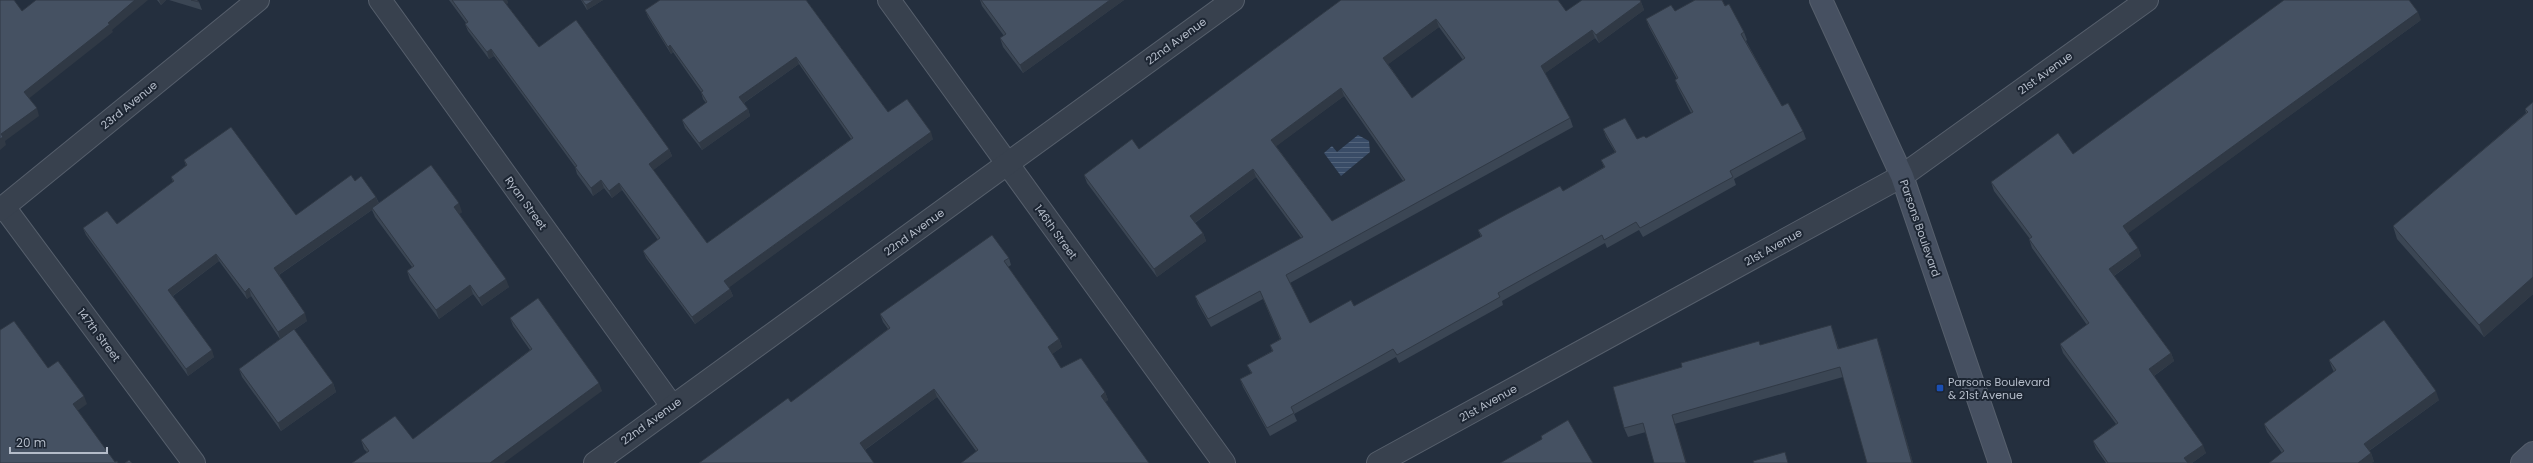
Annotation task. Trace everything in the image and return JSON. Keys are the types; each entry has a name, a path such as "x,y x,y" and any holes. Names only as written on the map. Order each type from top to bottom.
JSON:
{"street":[{"name":"23rd Avenue","path":"2,209 258,0"},
{"name":"Ryan Street","path":"380,0 672,406"},
{"name":"146th Street","path":"889,0 1224,463"},
{"name":"22nd Avenue","path":"595,463 1233,0"},
{"name":"Parsons Boulevard","path":"1821,0 1902,176 2000,463"},
{"name":"21st Avenue","path":"1378,463 1902,176 2147,0"},
{"name":"147th Street","path":"2,209 194,463"},
{"path":"2522,463 2533,453"}],"water":[{"path":"1358,135 1369,141 1370,152 1341,176 1324,153 1332,146 1337,152"}],"building":[{"path":"0,0 14,0 22,11 36,0 135,0 108,23 110,24 24,92 37,108 1,134 3,137 0,139"},
{"path":"452,0 503,0 539,47 576,20 669,149 649,164 707,243 853,138 796,57 739,97 748,109 699,143 682,120 707,102 701,92 703,91 670,45 668,47 645,10 660,0 806,0 888,112 907,99 931,132 724,281 730,289 692,317 643,251 660,238 619,183 609,191 601,180 591,188 575,167 577,166 491,49 487,52 465,24 468,22"},
{"path":"582,0 594,0 586,5"},
{"path":"981,0 1110,0 1020,65 1000,38 1006,34"},
{"path":"1341,0 1558,0 1566,11 1582,0 1640,0 1641,2 1596,35 1592,30 1541,66 1570,118 1286,275 1310,323 1351,300 1354,306 1482,236 1478,230 1560,186 1563,191 1605,167 1601,160 1616,152 1603,129 1625,118 1637,139 1644,136 1646,138 1693,112 1675,80 1678,78 1646,19 1671,5 1675,11 1695,0 1722,0 1725,6 1729,4 1744,32 1741,34 1782,106 1788,103 1803,131 1730,171 1733,177 1640,228 1636,222 1604,240 1602,235 1498,293 1500,297 1397,355 1393,349 1291,407 1294,413 1267,428 1240,379 1252,373 1247,365 1273,351 1270,345 1281,339 1260,291 1208,319 1195,296 1303,237 1253,169 1190,216 1203,233 1154,269 1084,175 1132,139 1139,149","holes":["1436,19 1465,58 1412,98 1383,58","1341,88 1405,180 1332,221 1271,140"]},
{"path":"2284,0 2409,0 2418,12 2123,226 2138,248 2109,269 2171,353 2149,369 2203,445 2184,458 2188,463 2108,463 2093,441 2118,423 2060,344 2089,323 2029,239 2032,237 1991,182 2058,133 2073,154"},
{"path":"2533,102 2533,277 2479,325 2393,226 2528,112 2525,109"},
{"path":"231,127 296,215 351,175 355,181 361,176 376,197 274,268 305,313 278,332 249,288 245,292 216,254 168,290 212,350 186,369 83,228 107,211 117,224 174,181 171,177 187,165 184,160"},
{"path":"431,165 459,203 454,207 506,279 479,298 470,285 436,310 407,271 414,266 372,208"},
{"path":"992,235 1009,258 1004,261 1059,339 1048,347 1061,368 1081,358 1105,392 1101,396 1149,463 961,463 978,450 934,389 860,443 874,463 699,463 788,398 791,402 890,328 880,314"},
{"path":"538,298 599,383 490,463 352,463 369,451 361,440 395,416 413,439 532,349 510,318"},
{"path":"2384,320 2436,391 2364,444 2371,453 2358,463 2269,463 2284,451 2264,424 2336,370 2329,360"},
{"path":"14,321 48,368 58,361 84,396 73,404 115,462 117,461 118,463 0,463 0,330"},
{"path":"1831,325 1838,349 1877,338 1912,463 1867,463 1840,367 1672,415 1686,463 1654,463 1643,423 1624,428 1613,387 1682,367 1681,363 1759,341 1760,345"},
{"path":"294,329 333,383 278,423 239,369"},
{"path":"1568,420 1593,463 1500,463 1542,439 1541,436"},
{"path":"1785,452 1788,463 1754,463 1753,461"},
{"path":"129,460 132,463 125,463"}],"place":[{"name":"Parsons Boulevard & 21st Avenue","path":"1940,388"}]}
